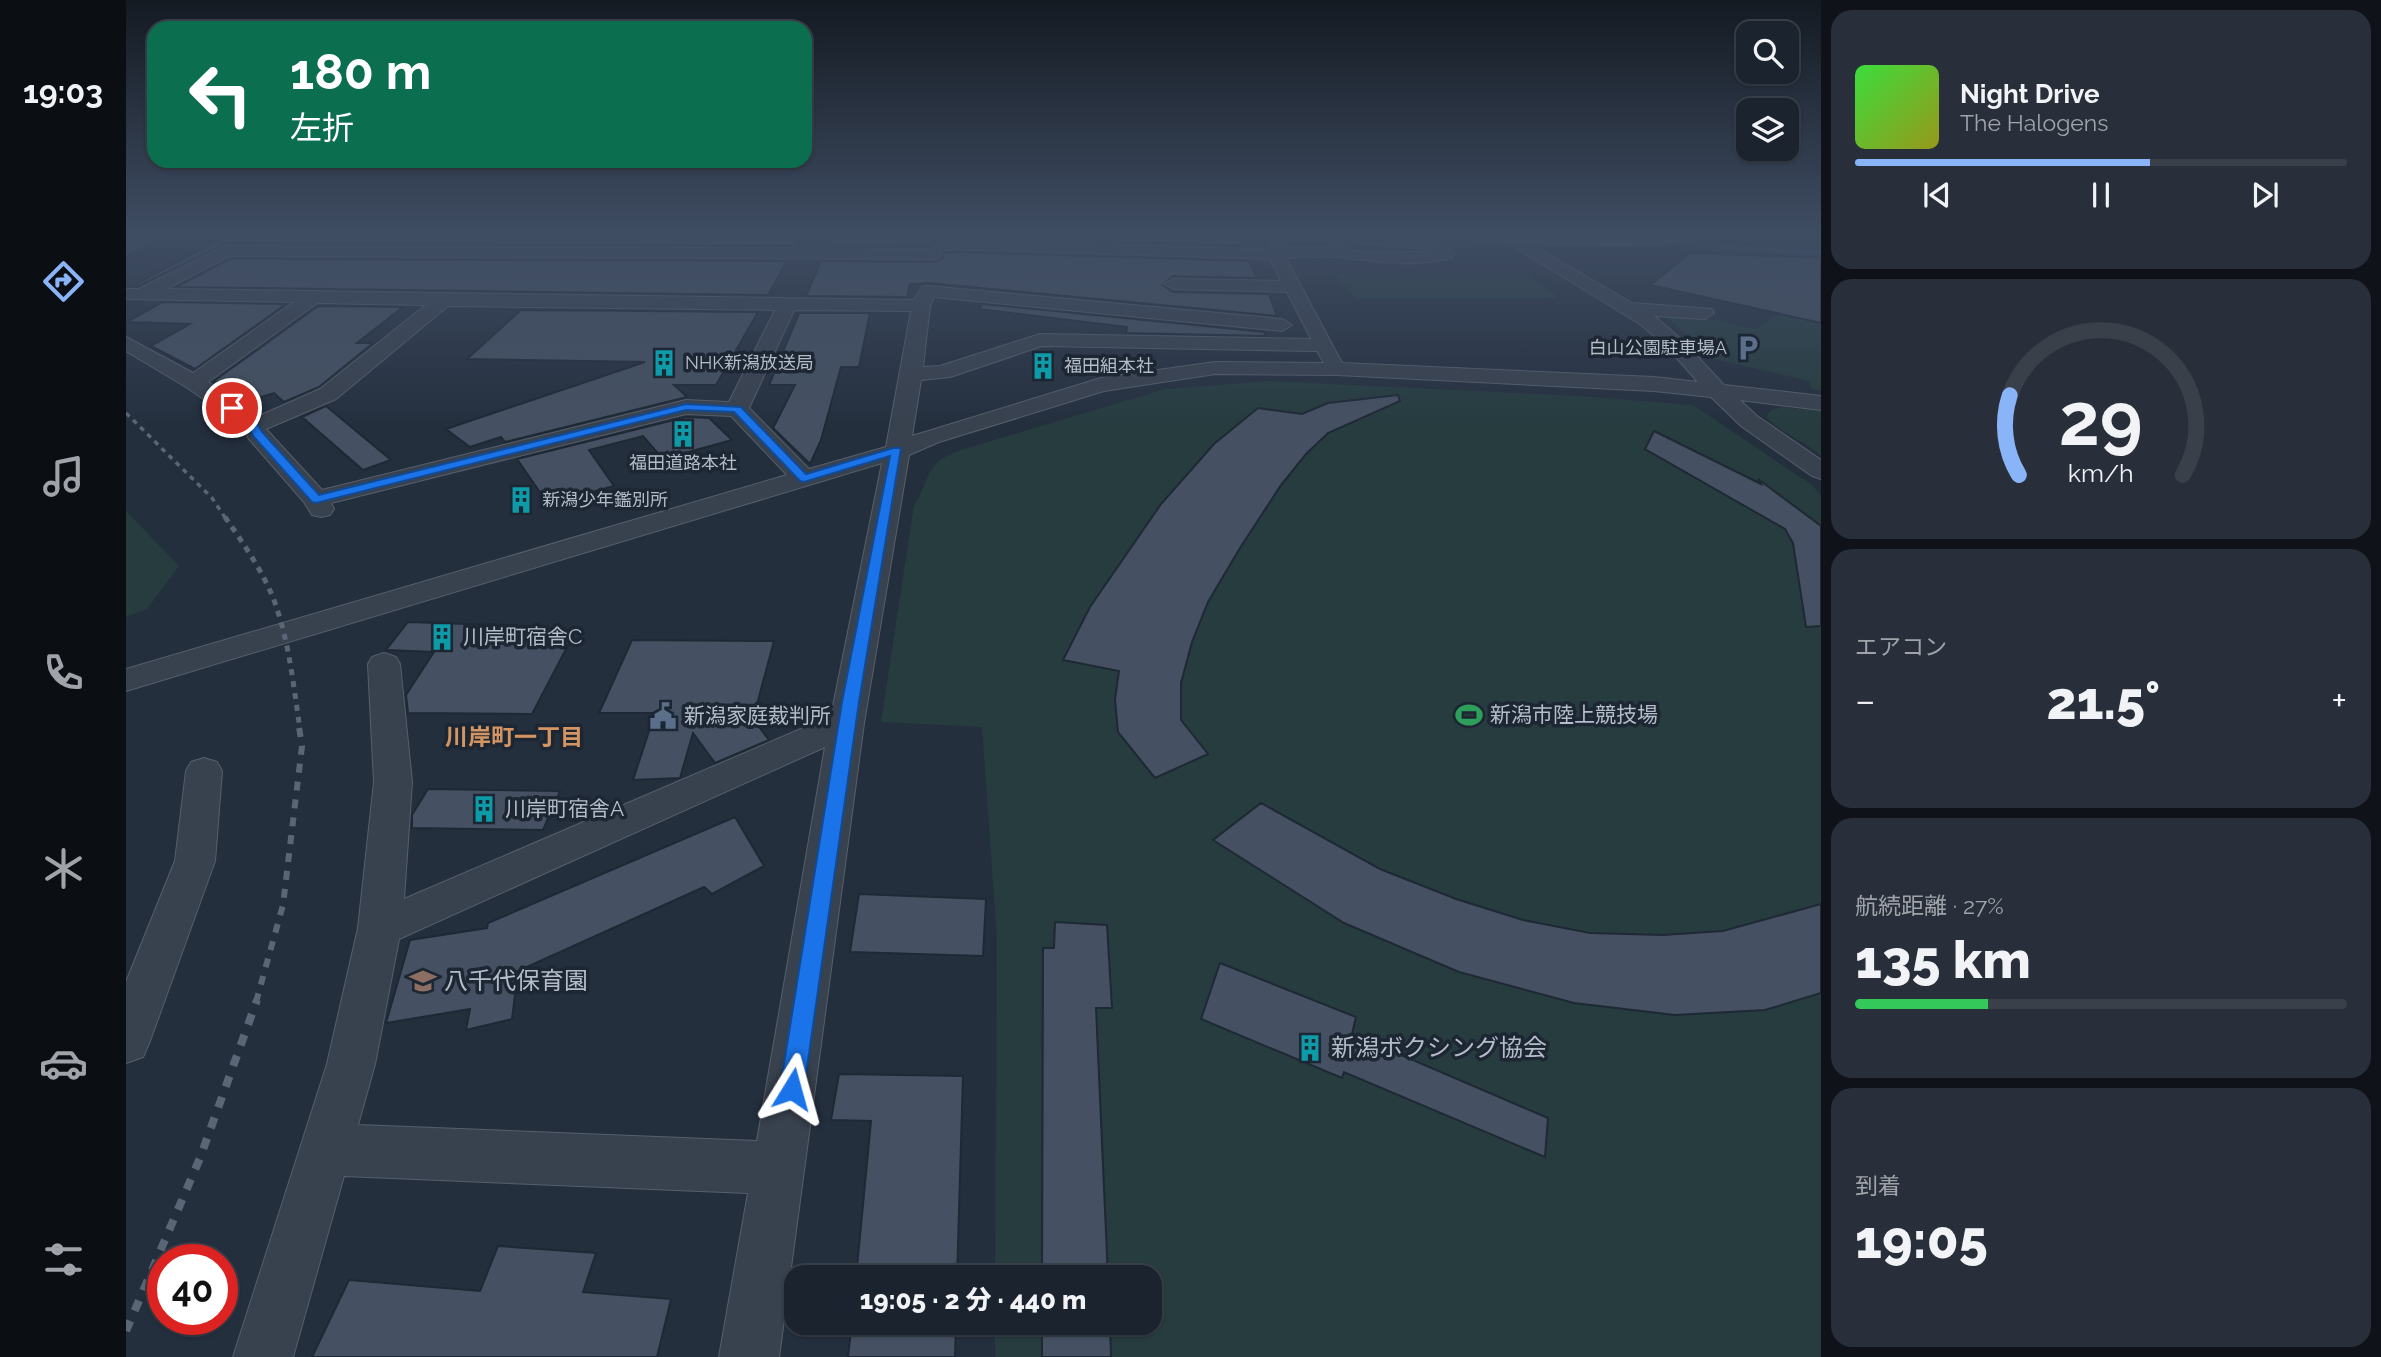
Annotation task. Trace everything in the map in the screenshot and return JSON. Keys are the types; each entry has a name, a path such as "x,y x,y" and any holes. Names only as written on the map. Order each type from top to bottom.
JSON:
{"street":[{"path":"194,382 311,298"},
{"path":"371,298 921,306"},
{"path":"750,1357 847,723 924,298"},
{"path":"999,298 1318,336"},
{"path":"1299,298 1337,369"},
{"path":"1613,298 1631,309 1673,342 1716,390 1749,421 1821,471"},
{"path":"254,426 328,394 444,300"},
{"path":"737,409 787,305"},
{"path":"1631,309 1705,313"},
{"path":"911,375 942,372 1040,340 1318,336"},
{"path":"126,343 194,382 250,420 319,504 686,407 737,409 804,478"},
{"path":"126,680 897,451 931,437 1101,385 1215,368 1337,369 1654,384 1821,403"},
{"path":"263,1357 351,1064 380,928 393,782 384,664"},
{"path":"380,928 847,723"},
{"path":"126,1041 195,861 204,771"},
{"path":"342,1150 780,1167"}],"green space":[{"path":"1355,298 1493,298 1356,299"},
{"path":"1784,311 1821,320 1821,391 1811,389 1809,381 1711,358 1664,314 1696,316 1755,329"},
{"path":"1270,381 1580,396 1693,405 1812,485 1821,496 1821,1357 995,1357 995,1335 1162,1335 1162,1265 995,1265 997,939 982,727 881,722 914,505 934,465 949,455 1165,389"},
{"path":"1782,407 1821,411 1821,456 1766,417 1770,411"},
{"path":"126,511 179,566 147,609 126,617"}],"building":[{"path":"1090,298 1271,298 1277,316"},
{"path":"1710,298 1821,298 1821,323"},
{"path":"163,302 286,304 195,369 151,346 190,324 127,322"},
{"path":"983,304 1264,332 1266,336 1126,333 1127,327 978,309"},
{"path":"318,306 403,307 357,343 373,343 319,387 284,402 274,393 247,401 214,381"},
{"path":"521,310 758,312 716,385 674,385 687,397 505,442 501,437 470,447 446,429 645,362 467,359"},
{"path":"799,313 870,313 859,367 841,367 821,440 810,464 773,428 795,385 769,385"},
{"path":"1398,395 1400,401 1328,433 1306,454 1281,485 1240,548 1208,602 1192,642 1181,683 1181,720 1208,754 1155,778 1118,732 1115,699 1119,671 1063,660 1090,607 1161,504 1214,444 1258,408 1302,414 1328,403"},
{"path":"326,406 391,460 363,470 302,417"},
{"path":"686,417 709,418 732,440 663,459 643,436 589,450 614,486 548,504 517,459"},
{"path":"1654,431 1761,484 1758,479 1821,526 1821,626 1806,627 1793,543 1785,529 1645,449"},
{"path":"408,622 496,625 493,629 576,630 532,714 408,713 406,695 434,652 386,650"},
{"path":"632,640 774,641 753,719 769,740 715,763 693,733 680,778 633,780 655,713 599,713"},
{"name":"川岸町宿舎A","path":"428,789 560,791 543,830 412,828 412,815"},
{"path":"1261,803 1380,869 1456,899 1523,920 1590,933 1663,935 1723,931 1821,904 1821,993 1765,1010 1675,1015 1574,1003 1459,972 1344,923 1213,840"},
{"path":"735,817 764,866 712,894 704,887 518,971 512,1019 466,1030 470,1009 386,1023 410,940 487,928 488,923"},
{"path":"859,894 986,899 983,956 850,952"},
{"path":"1055,922 1107,925 1112,1008 1096,1008 1107,1265 1042,1265 1043,948 1054,948"},
{"path":"1220,963 1356,1017 1352,1034 1548,1118 1545,1157 1344,1072 1342,1078 1201,1019"},
{"path":"839,1074 963,1076 957,1265 857,1265 871,1121 831,1120"},
{"path":"498,1246 596,1253 583,1292 671,1299 657,1357 312,1357 349,1280 480,1291"},
{"path":"851,1335 956,1335 955,1357 848,1357"},
{"path":"1042,1335 1110,1335 1111,1357 1042,1357"}],"railway":[{"path":"126,413 212,498 226,519"},
{"path":"225,517 255,563 274,599 289,655 300,729"},
{"path":"256,1002 283,905 302,746 299,727"},
{"path":"126,1331 200,1158 257,1000"}],"place":[{"name":"白山公園駐車場A","path":"1748,348"},
{"name":"NHK新潟放送局","path":"664,363"},
{"name":"福田組本社","path":"1043,366"},
{"name":"福田道路本社","path":"683,434"},
{"name":"新潟少年鑑別所","path":"521,500"},
{"name":"川岸町宿舎C","path":"442,637"},
{"name":"新潟市陸上競技場","path":"1469,715"},
{"name":"新潟家庭裁判所","path":"663,716"},
{"name":"川岸町宿舎A","path":"484,809"},
{"name":"八千代保育園","path":"423,981"},
{"name":"新潟ボクシング協会","path":"1310,1048"}],"district":[{"name":"川岸町一丁目","path":"514,737"}],"route":[{"path":"232,408 250,420 257,434 316,499 686,407 737,409 804,478 897,451 858,658 792,1089"}]}
